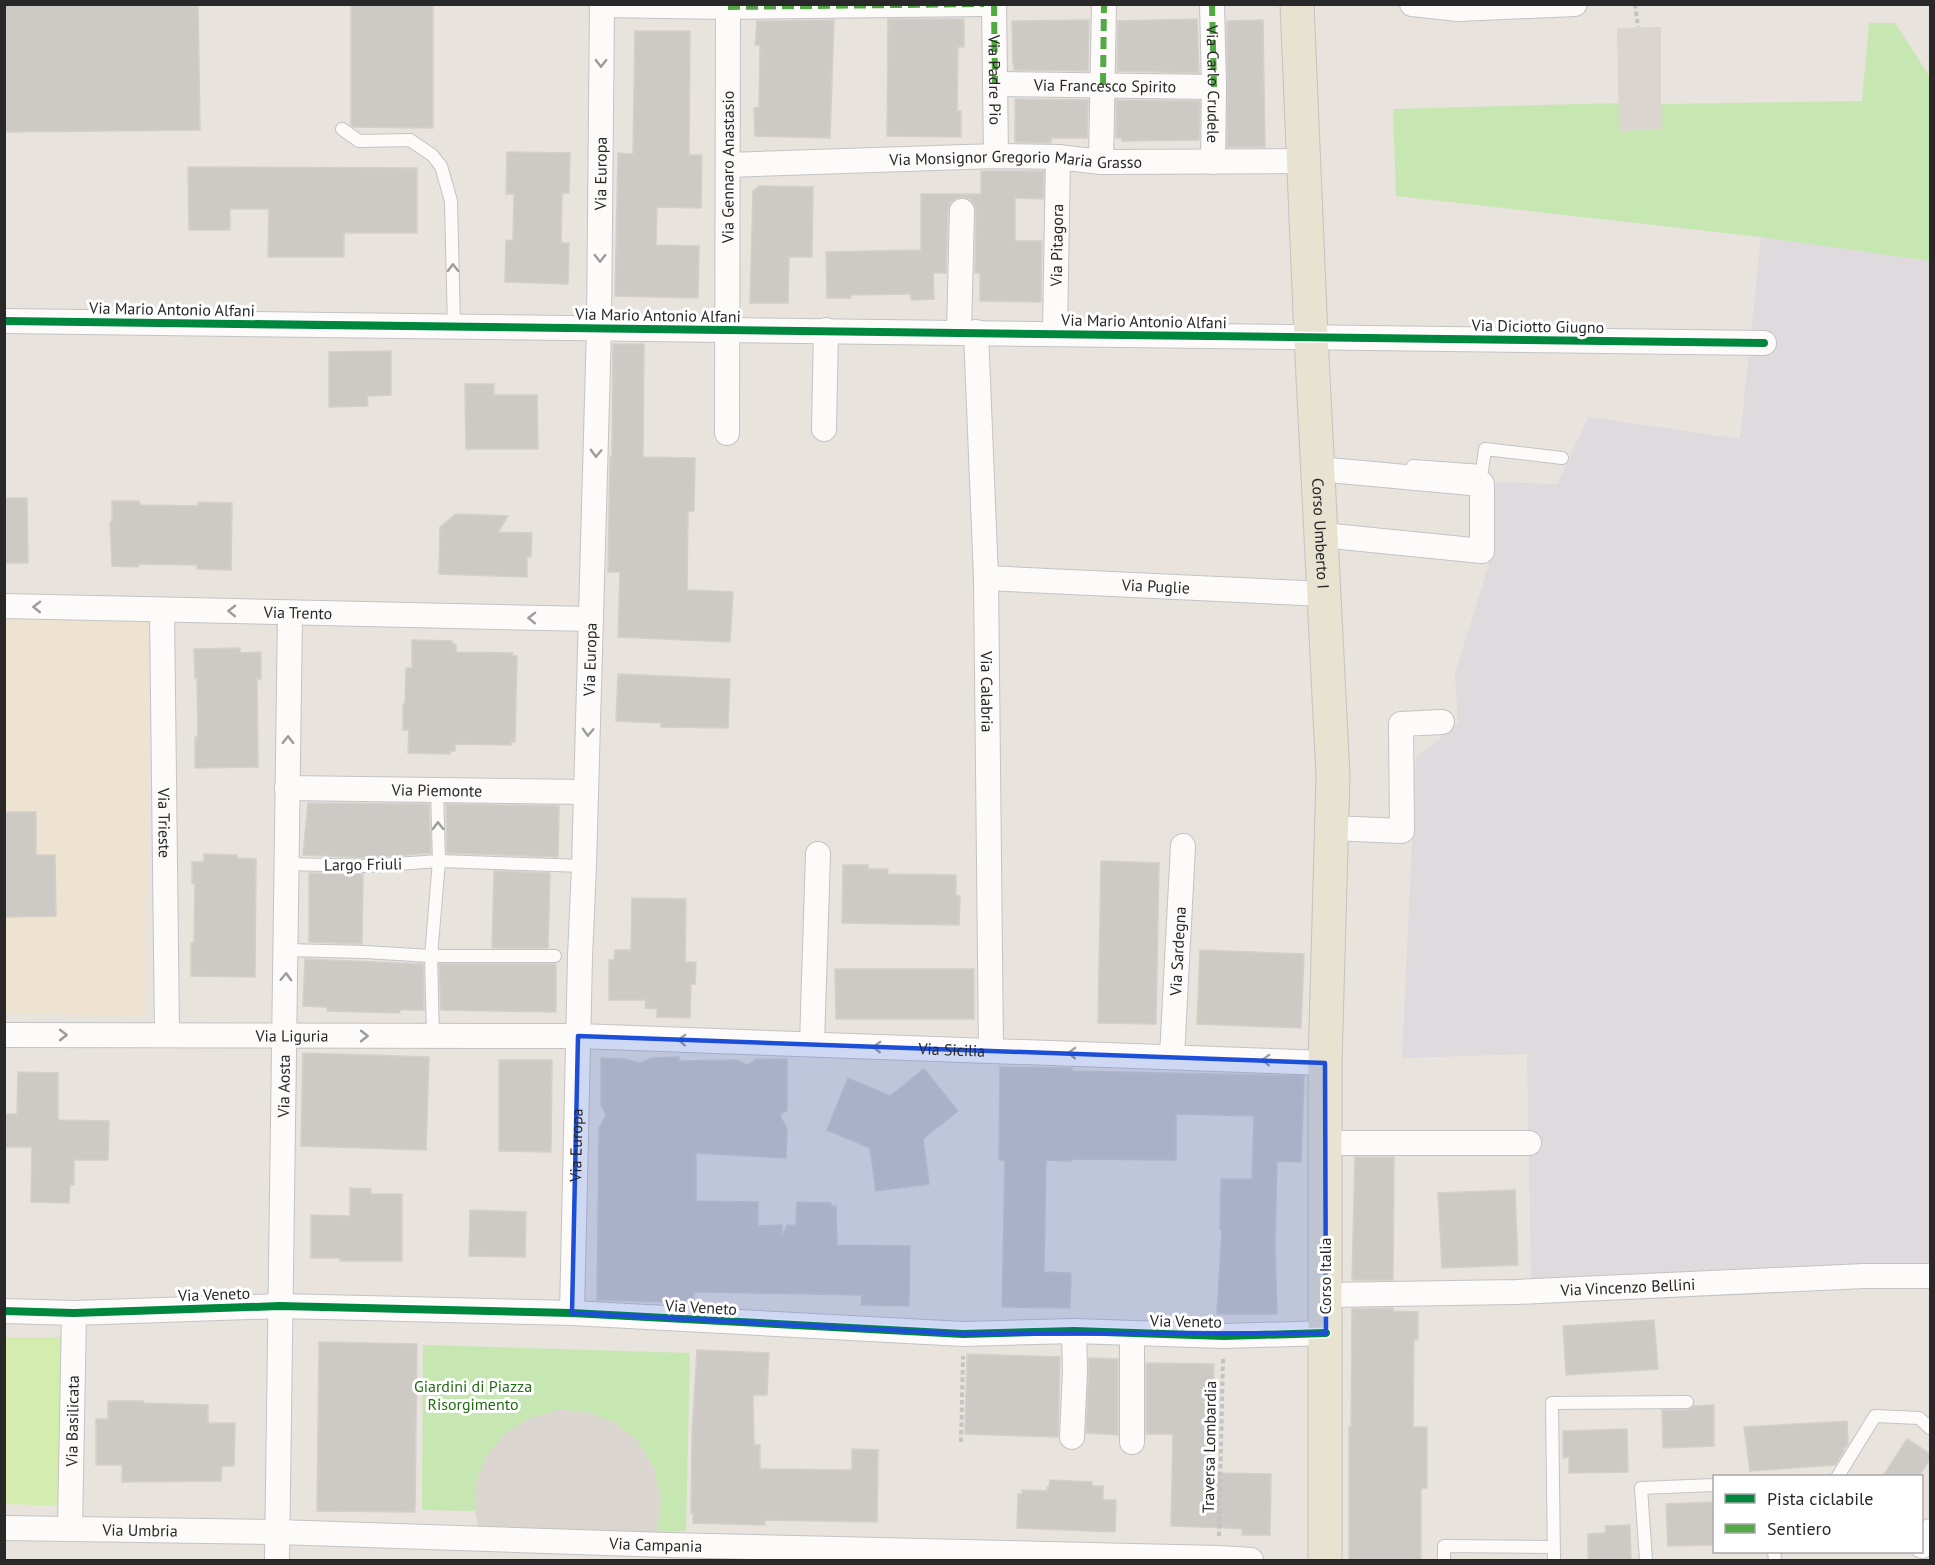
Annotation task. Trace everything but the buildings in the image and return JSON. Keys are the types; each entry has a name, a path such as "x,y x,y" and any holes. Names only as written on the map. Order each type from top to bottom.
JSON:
{"main road":[{"name":"Corso Umberto I","path":"1297,4 1333,776 1325,1063"},
{"name":"Corso Italia","path":"1325,1063 1325,1560"}],"street":[{"path":"602,5 728,7 984,4"},
{"name":"Via Padre Pio","path":"994,4 996,156"},
{"path":"1101,162 1104,4"},
{"name":"Via Carlo Crudele","path":"1212,4 1213,162"},
{"path":"1412,4 1458,9 1575,4"},
{"name":"Via Europa","path":"572,1314 599,328 602,5"},
{"name":"Via Gennaro Anastasio","path":"727,433 728,7"},
{"name":"Via Francesco Spirito","path":"995,84 1214,87"},
{"name":"Via Monsignor Gregorio Maria Grasso","path":"728,165 996,156 1059,157 1101,162 1304,161"},
{"name":"Via Pitagora","path":"1055,333 1059,157"},
{"name":"Via Calabria","path":"962,211 968,332 986,578 991,1051"},
{"name":"Via Mario Antonio Alfani","path":"4,321 1311,336"},
{"path":"824,429 826,330"},
{"name":"Via Diciotto Giugno","path":"1311,336 1764,342"},
{"path":"1318,469 1482,484 1482,551 1322,535"},
{"name":"Via Puglie","path":"986,578 1325,594"},
{"name":"Via Trento","path":"4,606 591,619"},
{"name":"Via Trieste","path":"162,610 167,1035"},
{"name":"Via Aosta","path":"277,1560 290,613"},
{"path":"1330,828 1402,831 1401,724 1442,722"},
{"name":"Via Piemonte","path":"287,788 586,792"},
{"name":"Via Sardegna","path":"1172,1056 1183,846"},
{"path":"812,1044 818,854"},
{"name":"Via Liguria","path":"4,1035 579,1036"},
{"name":"Via Sicilia","path":"579,1036 1325,1063"},
{"path":"1324,1143 1529,1143"},
{"name":"Via Vincenzo Bellini","path":"1325,1295 1516,1292 1853,1277 1930,1276"},
{"name":"Via Veneto","path":"4,1311 74,1312 280,1306 572,1314 963,1334 1074,1331 1224,1336 1326,1333"},
{"name":"Via Basilicata","path":"70,1528 74,1312"},
{"path":"1072,1437 1074,1331"},
{"path":"1132,1334 1132,1442"},
{"name":"Via Umbria","path":"4,1527 277,1532"},
{"name":"Via Campania","path":"277,1532 1251,1560"}],"lane":[{"path":"342,129 359,141 410,140 432,155 441,166 451,201 454,326"},
{"path":"1405,477 1413,466 1482,471 1485,449 1562,458"},
{"path":"433,1036 431,956 439,861 437,790"},
{"name":"Largo Friuli","path":"286,864 368,866 439,861 584,867"},
{"path":"287,950 431,956 555,956"},
{"path":"1554,1560 1552,1403 1687,1402"},
{"path":"1839,1475 1875,1416 1919,1418 1930,1428"},
{"path":"1646,1560 1641,1488 1713,1485"},
{"path":"1444,1560 1444,1546 1554,1547"}],"path":[{"path":"1635,4 1638,27"},
{"path":"961,1442 963,1334"}],"highlighted area":[{"path":"578,1036 1325,1063 1326,1333 963,1334 572,1313"}],"shaded area":[{"path":"1661,27 1661,129 1619,131 1617,28"},
{"path":"1761,237 1930,261 1930,1267 1531,1282 1527,1054 1402,1058 1416,757 1458,724 1455,674 1489,564 1496,482 1558,484 1588,417 1740,439"},
{"path":"5,618 150,620 145,1016 5,1013"},
{"path":"558,1410 587,1412 614,1422 637,1440 654,1468 661,1500 657,1532 651,1545 481,1540 475,1511 476,1482 487,1455 505,1433 530,1418"}],"green space":[{"path":"1869,23 1895,23 1930,77 1930,261 1761,237 1396,196 1393,109 1619,103 1620,131 1660,129 1661,104 1862,101"},
{"path":"5,1337 65,1337 64,1506 5,1504"},
{"name":"Giardini di Piazza Risorgimento","path":"423,1345 690,1353 686,1531 657,1532 661,1500 654,1468 637,1440 614,1422 587,1412 558,1410 487,1455 477,1482 475,1511 422,1510"}],"marked path":[{"path":"728,7 984,4"},
{"path":"994,4 995,84"},
{"path":"1103,85 1104,4"},
{"path":"1212,4 1214,87"}],"cycle path":[{"path":"4,321 1764,343"},
{"path":"4,1311 74,1313 280,1306 572,1313 963,1334 1074,1331 1224,1336 1326,1333"}]}
